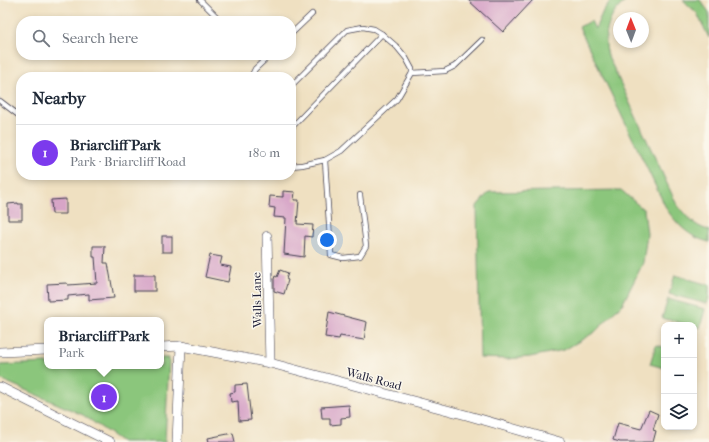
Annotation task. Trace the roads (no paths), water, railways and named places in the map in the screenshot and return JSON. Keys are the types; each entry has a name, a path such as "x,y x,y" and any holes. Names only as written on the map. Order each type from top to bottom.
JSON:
{"street":[{"name":"Walls Lane","path":"267,236 270,363"},
{"name":"Walls Road","path":"164,347 181,346 270,363 466,415 560,442"},
{"path":"177,442 181,346"},
{"path":"0,352 44,350"},
{"path":"0,387 110,442"}],"lane":[{"path":"200,0 216,16"},
{"path":"296,29 312,14"},
{"path":"296,81 347,30 363,27 374,29 382,34 397,47 406,58 412,69 412,73 397,99 342,151 325,160 296,166"},
{"path":"296,123 382,34"},
{"path":"412,73 445,71 455,66 482,40"},
{"path":"254,72 264,61"},
{"path":"0,101 16,113"},
{"path":"325,160 331,255 343,258 360,256 366,246 360,194"}],"place":[{"name":"Briarcliff Park","path":"104,397"}]}
